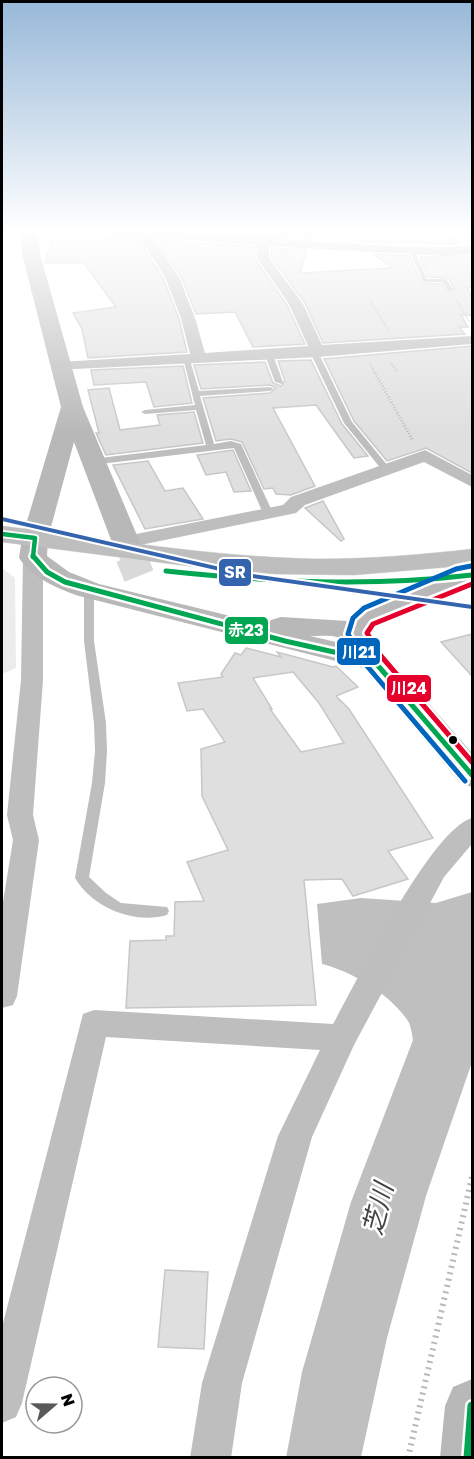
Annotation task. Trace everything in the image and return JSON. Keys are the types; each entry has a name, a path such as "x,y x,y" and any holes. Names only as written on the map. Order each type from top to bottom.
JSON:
{"highway":[{"path":"2,534 34,548 239,580 314,585 468,569"},
{"path":"2,555 34,548"}],"street":[{"path":"43,299 72,407 92,462 127,544 289,509 298,501 425,455 472,482"},
{"path":"181,299 188,318 192,359"},
{"path":"292,299 316,352"},
{"path":"60,367 472,340"},
{"path":"2,996 26,840 20,815 32,680 34,548 72,407"},
{"path":"34,548 47,572 65,582 285,641 374,662"},
{"path":"357,634 361,623 368,616 468,569"},
{"path":"139,576 141,582 151,591 172,598 277,625 342,628 357,634 374,662 472,775"},
{"path":"210,1458 222,1383 295,1136 342,1038 434,870 472,827"},
{"path":"2,1403 94,1023 342,1038"}],"lane":[{"path":"316,352 348,423 385,468"},
{"path":"269,355 279,382"},
{"path":"192,359 196,394 211,447"},
{"path":"196,394 270,389"},
{"path":"234,391 237,402"},
{"path":"145,412 199,407"},
{"path":"92,462 231,444 238,446 268,513"},
{"path":"89,590 89,641 99,703 101,751 98,791 87,836 82,878 103,902 127,911 162,911"}],"path":[{"path":"456,299 472,327"},
{"path":"370,300 397,346"},
{"path":"361,348 417,447 425,455"},
{"path":"408,1458 472,1177"}],"shaded area":[{"path":"2,568 15,578 16,668 2,674"}],"water":[{"name":"芝川","path":"472,892 472,1062 426,1196 387,1338 361,1457 286,1458 302,1372 351,1202 413,1040 408,1021 381,993 346,972 322,964 317,904 361,898 436,903"}],"building":[{"path":"110,299 171,299 187,352 88,358 82,329 73,313 116,307"},
{"path":"190,299 283,299 305,344 253,347 235,312 196,314"},
{"path":"302,299 472,299 472,315 461,315 468,327 459,327 465,334 323,343"},
{"path":"472,346 472,473 426,448 387,461 354,421 324,359"},
{"path":"311,360 342,424 368,456 354,458 316,405 273,408 315,486 291,495 276,494 273,488 264,489 242,442 231,439 216,441 203,398 270,393 276,388 270,385 201,389 194,365 265,362 273,383 281,386 285,381 278,361"},
{"path":"183,366 192,403 154,407 146,382 94,385 91,370"},
{"path":"109,388 120,430 160,425 157,415 194,412 203,443 106,455 96,433 99,433 88,390"},
{"path":"233,450 251,491 234,492 226,472 206,475 197,455"},
{"path":"148,461 165,491 183,488 203,519 145,529 113,465"},
{"path":"323,501 344,539 341,541 305,508"},
{"path":"472,634 472,676 441,642"},
{"path":"246,648 281,657 277,652 336,666 358,687 336,696 349,709 433,838 388,851 408,879 353,896 342,879 304,880 316,1005 126,1008 130,941 166,940 166,936 174,936 175,902 204,901 187,862 228,850 202,796 201,749 225,742 203,709 187,711 178,683 223,677 221,674 235,653 241,655","holes":["293,672 319,703 344,743 301,752 270,709 272,709 253,678"]},
{"path":"165,1270 208,1272 204,1349 158,1347"}],"tunnel":[{"path":"127,545 132,557"},
{"path":"131,556 139,576"}],"transit line":[{"name":"SR","path":"2,519 246,575 472,607"},
{"name":"赤23","path":"2,534 35,538 33,558 47,572 65,582 285,641 374,661 472,775"},
{"name":"川21","path":"465,781 367,666 348,634 353,618 364,608 456,569 471,566"},
{"name":"赤23","path":"166,571 243,579 319,583 434,580 472,575"},
{"name":"川24","path":"472,584 373,624 367,633 381,656 472,762"},
{"name":"赤23","path":"468,1458 472,1406"}]}
